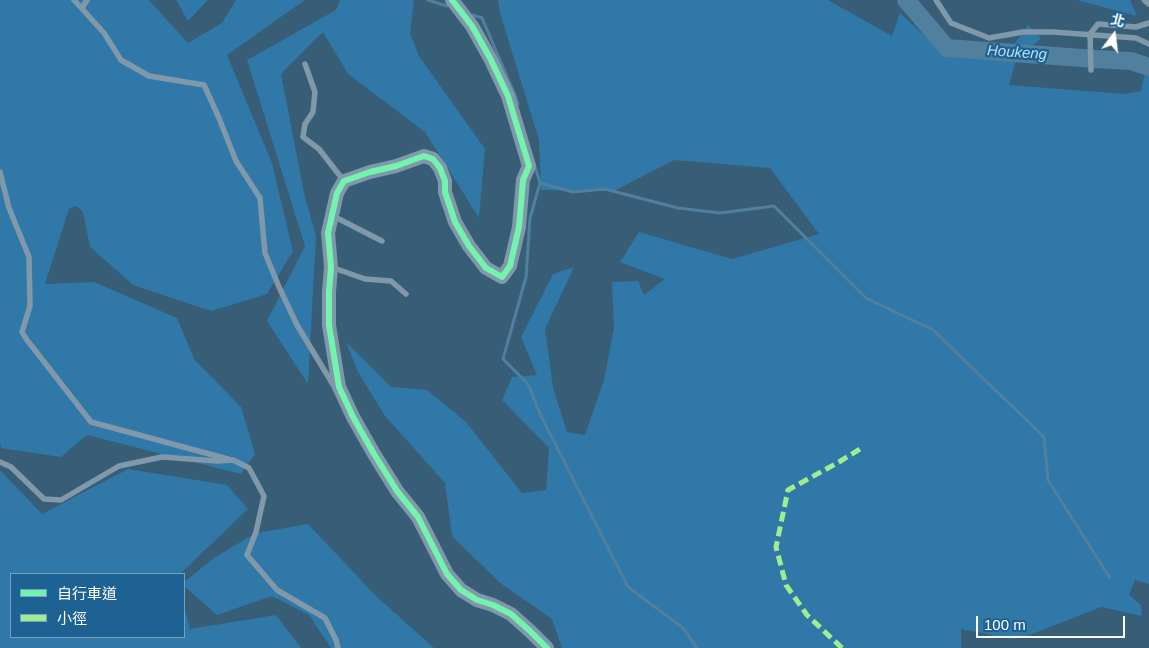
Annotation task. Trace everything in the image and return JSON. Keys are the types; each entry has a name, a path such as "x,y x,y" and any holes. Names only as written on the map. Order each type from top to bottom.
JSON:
{"street":[{"path":"452,0 472,26 508,96 529,166 523,180 519,226 510,266 502,278 486,268 468,246 455,222 445,192 445,181 440,168 433,159 424,156 396,166 370,172 344,181 336,193 328,233 331,267 329,325 339,387 353,417 397,491 418,517 447,574 461,590 476,600 493,605 511,614 547,648"}],"lane":[{"path":"74,0 104,33 121,60 149,76 204,85 236,161 260,198 265,253 279,287 297,325 353,417"},
{"path":"82,8 87,0"},
{"path":"936,0 951,23 989,38 1023,32 1053,32 1136,38 1149,44"},
{"path":"1144,0 1149,4"},
{"path":"1091,70 1090,34 1098,24 1136,27 1149,24"},
{"path":"305,64 315,92 313,112 305,124 303,137 319,149 344,181"},
{"path":"0,172 8,208 29,257 30,306 22,332 27,340 91,422 232,460 249,468 264,496 256,532 247,556 278,590 325,618 338,648"},
{"path":"331,215 382,241"},
{"path":"331,267 365,279 392,281 406,294"},
{"path":"0,462 11,467 44,499 61,500 119,466 162,457 217,462 232,460"}],"shaded area":[{"path":"0,0 149,0 188,43 222,23 236,0 305,0 227,55 272,163 293,251 267,294 211,311 133,285 90,247 83,212 76,206 69,209 45,284 94,282 177,318 194,359 241,407 255,454 241,474 87,435 61,457 1,448"},
{"path":"176,0 208,0 188,21"},
{"path":"340,0 414,0 410,33 419,56 485,149 479,218 425,132 348,74 323,32 281,74 304,193 316,236 308,384 267,321 305,246 247,60 336,10"},
{"path":"498,0 828,0 892,36 900,13 948,57 988,58 1013,46 1028,25 1041,38 1015,63 1009,85 1124,94 1141,91 1145,72 1149,74 1149,584 1135,580 1129,595 1141,605 1142,616 1101,607 1027,636 1011,639 961,629 961,648 562,648 552,619 500,583 452,536 445,483 385,416 358,372 346,342 391,387 427,390 466,422 522,493 546,490 549,448 502,400 512,377 537,375 521,337 553,274 574,267 545,329 553,388 567,432 585,435 604,380 614,327 612,282 638,281 644,295 665,279 620,262 639,232 732,259 819,234 770,168 674,160 614,191 541,190 539,140 500,13"},
{"path":"1077,0 1130,0 1137,16"},
{"path":"128,469 227,485 248,509 181,573 10,573 10,638 185,638 185,611 190,629 276,615 301,648 0,648 0,470 42,514"},
{"path":"308,524 376,596 434,648 331,648 309,615 272,596 217,615 185,587 185,581 214,558 256,533"}],"waterway":[{"path":"428,0 447,6"},
{"name":"Houkeng","path":"906,0 947,48 1131,61 1149,67"},
{"path":"473,15 482,18 518,104"},
{"path":"534,163 540,183 573,192 605,189 678,208 720,213 774,206 866,298 933,330 1044,437 1048,480 1110,578"},
{"path":"540,183 530,218 526,277 503,359 528,384 540,414 628,587 683,628 697,648"}],"marked path":[{"path":"842,648 807,615 786,585 776,547 788,490 860,449"}],"cycle path":[{"path":"452,0 472,26 508,96 529,166 523,180 519,227 510,266 502,277 486,268 469,246 455,222 445,192 445,181 440,168 433,159 424,156 396,166 370,172 344,181 337,193 328,233 331,267 329,325 339,387 353,417 397,491 418,517 447,574 461,590 477,600 511,614 547,648"}]}
